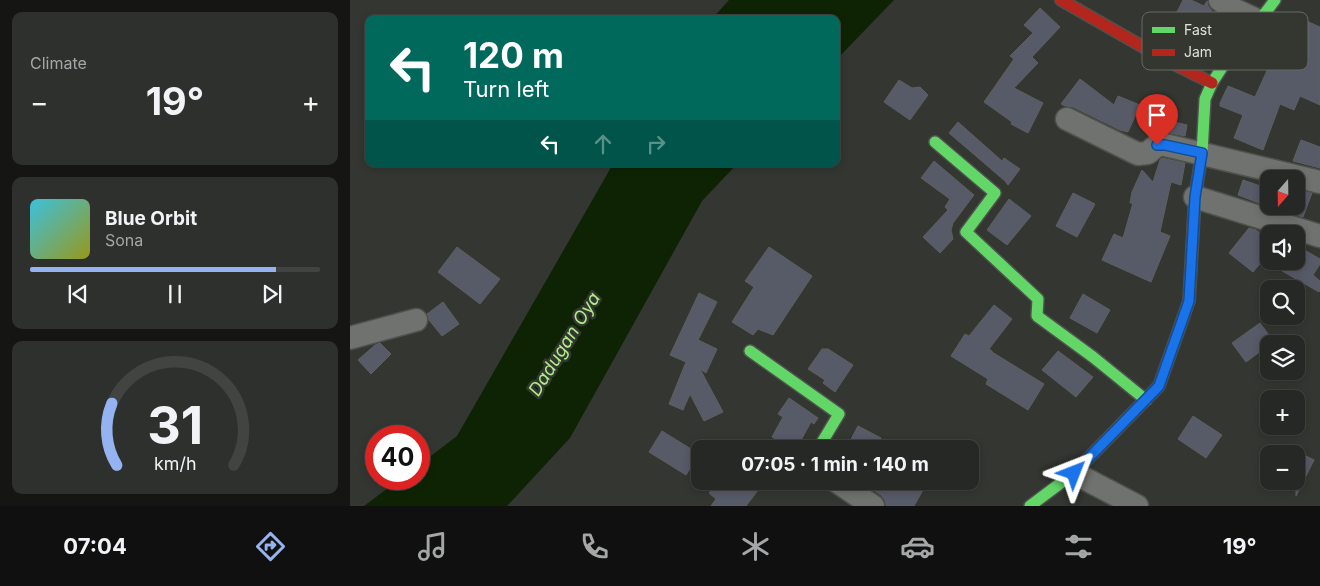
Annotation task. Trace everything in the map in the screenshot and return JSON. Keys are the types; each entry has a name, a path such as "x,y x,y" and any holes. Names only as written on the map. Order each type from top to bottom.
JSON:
{"street":[{"path":"1061,0 1142,46"},
{"path":"1220,0 1240,12"},
{"path":"1266,12 1275,0"},
{"path":"1186,70 1212,83"},
{"path":"1030,506 1074,473 1159,386 1189,301 1195,197 1202,153 1205,99 1220,70"},
{"path":"1067,119 1138,154 1148,153 1157,145 1165,145 1320,182"},
{"path":"935,142 996,193 966,232 1038,299 1037,316 1093,357 1146,400"},
{"path":"1195,197 1320,236"},
{"path":"350,338 416,320"},
{"path":"750,351 839,414 823,440"},
{"path":"1074,473 1137,506"},
{"path":"849,490 873,506"}],"water":[{"path":"729,0 894,0 840,56 840,15 716,15"},
{"name":"Dadugan Oya","path":"611,167 734,167 702,201 570,438 507,506 364,506 385,490 430,490 430,457 457,436"}],"building":[{"path":"1183,0 1191,0 1204,6 1207,1 1212,11 1212,12 1177,12"},
{"path":"1040,8 1060,27 1032,57 1038,63 1014,88 1043,103 1028,133 1011,124 1012,122 984,102 1014,59 1010,56 1033,33 1024,25"},
{"path":"1308,22 1320,27 1320,105 1300,96 1294,110 1280,104 1263,150 1234,138 1243,115 1220,106 1228,86 1255,97 1267,70 1308,70"},
{"path":"1080,79 1114,105 1118,96 1140,105 1128,132 1073,107 1061,104"},
{"path":"899,80 912,88 920,87 928,95 910,120 884,102"},
{"path":"1165,120 1187,125 1185,136 1163,132"},
{"path":"958,122 1002,161 1004,158 1020,169 1008,185 949,133"},
{"path":"1301,140 1320,147 1320,168 1293,161"},
{"path":"1162,158 1185,163 1181,185 1171,182 1160,232 1170,236 1151,282 1102,260 1114,234 1123,238 1133,203 1130,203 1132,192 1142,170 1153,182"},
{"path":"934,161 974,195 953,223 951,230 953,239 940,253 923,237 948,210 945,207 950,199 921,178"},
{"path":"1243,180 1260,186 1260,203 1238,195"},
{"path":"1305,192 1312,193 1305,212"},
{"path":"1073,193 1095,204 1077,237 1056,226"},
{"path":"1009,199 1031,216 1007,245 987,230"},
{"path":"1249,228 1260,233 1260,264 1253,272 1229,253"},
{"path":"457,247 500,279 480,304 438,272"},
{"path":"769,247 812,276 773,335 758,329 753,335 732,322 754,287 745,281"},
{"path":"1305,250 1320,259 1320,264 1313,275 1320,281 1319,292 1305,284 1305,280 1298,280 1280,270 1305,270"},
{"path":"699,293 717,302 698,340 717,349 706,373 700,369 723,412 704,421 690,394 683,410 669,404 686,362 670,355"},
{"path":"1083,294 1110,310 1097,333 1070,318"},
{"path":"443,302 459,324 442,336 429,320 427,314"},
{"path":"994,305 1012,319 989,349 1044,384 1028,410 986,384 988,379 951,356 965,334 969,336"},
{"path":"1260,323 1269,335 1260,335 1260,352 1246,362 1232,343"},
{"path":"380,343 391,354 371,374 358,360"},
{"path":"822,349 828,349 853,365 835,392 823,383 825,380 808,369"},
{"path":"1058,351 1093,377 1076,397 1042,370"},
{"path":"789,398 818,418 814,424 811,422 801,440 777,440 772,437 783,417 778,414"},
{"path":"1193,416 1222,435 1206,458 1178,439"},
{"path":"858,426 881,438 880,440 851,440"},
{"path":"662,431 691,449 691,467 686,475 649,452"},
{"path":"1305,456 1314,460 1305,478"},
{"path":"711,490 758,490 746,506 711,506 716,499 709,493"},
{"path":"874,490 923,490 914,506 886,506 885,500"}],"traffic: fast":[{"path":"1266,12 1275,0"},
{"path":"1030,506 1074,473 1159,386 1189,301 1195,197 1202,153 1205,99 1220,70"},
{"path":"935,142 995,193 966,232 1038,299 1037,316 1093,357 1146,400"},
{"path":"750,351 839,414 823,440"}],"traffic: jam":[{"path":"1061,0 1142,46"},
{"path":"1186,70 1212,83"}],"route":[{"path":"1074,473 1159,386 1189,301 1195,197 1202,153 1157,145"}]}
